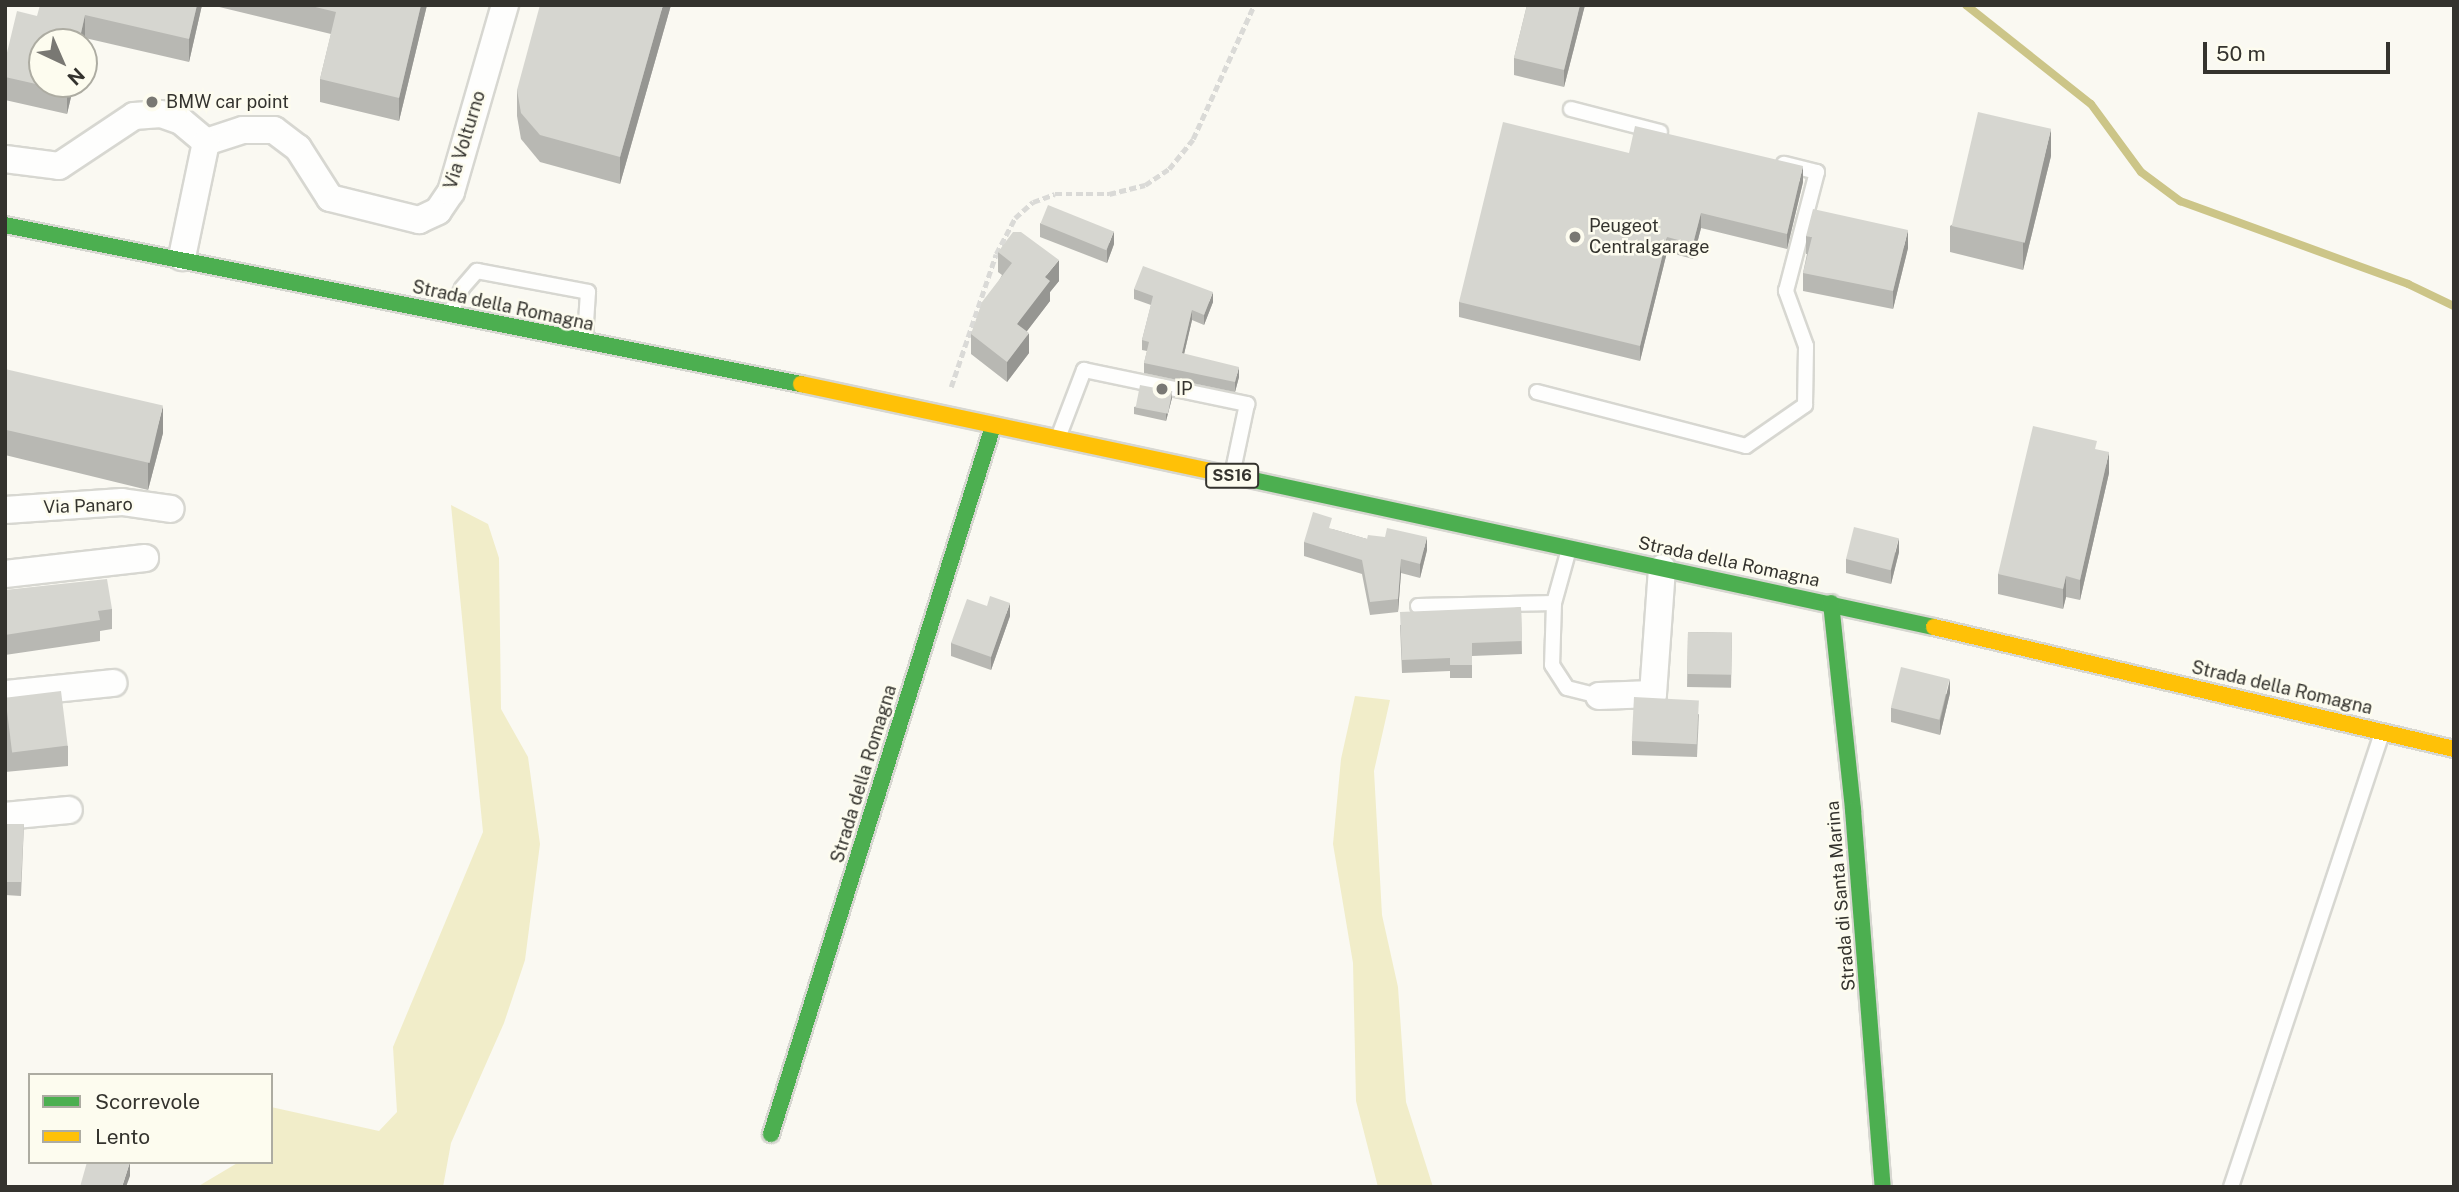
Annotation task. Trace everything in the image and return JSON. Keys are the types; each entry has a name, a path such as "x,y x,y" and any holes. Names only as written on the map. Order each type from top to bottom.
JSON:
{"main road":[{"name":"Strada della Romagna","path":"5,225 181,257 1831,603 2454,749"},
{"name":"Strada della Romagna","path":"771,1134 993,426"},
{"name":"Strada di Santa Marina","path":"1831,603 1852,796 1883,1187"}],"street":[{"name":"Via Volturno","path":"206,142 243,130 274,130 298,148 330,198 419,220 439,211 451,192 505,5"},
{"path":"5,159 59,166 134,116 171,118 206,142 181,257"},
{"name":"Via Panaro","path":"5,510 122,502 171,509"},
{"path":"5,574 145,558"},
{"path":"1599,696 1653,694 1662,568"},
{"path":"5,694 113,683"},
{"path":"5,816 69,810"}],"lane":[{"path":"1571,109 1674,136"},
{"path":"1536,392 1746,446 1805,405 1806,346 1786,291 1817,172 1765,159"},
{"path":"450,313 462,288 477,271 588,292 584,343"},
{"path":"1057,439 1084,370 1234,401 1247,404 1232,476"},
{"path":"1569,548 1554,603 1552,664 1567,688 1599,696"},
{"path":"1418,606 1554,603"},
{"path":"2231,1187 2382,731"}],"path":[{"path":"941,415 996,254 1015,218 1033,201 1055,194 1109,194 1145,185 1170,169 1193,139 1254,5"}],"shaded area":[{"path":"451,505 488,524 499,558 501,709 528,757 540,844 525,960 504,1023 451,1143 443,1187 197,1187 236,1164 273,1164 273,1107 379,1131 397,1112 393,1047 483,832"},
{"path":"1355,696 1390,700 1374,771 1382,915 1398,987 1406,1102 1433,1187 1378,1187 1356,1101 1353,963 1333,844 1341,759"}],"building":[{"path":"40,5 197,5 189,39 85,15 82,28 28,28 28,82 5,77 5,61 17,11 37,16"},
{"path":"307,5 421,5 399,98 320,79 336,12"},
{"path":"540,5 663,5 620,157 540,135 521,113 517,90"},
{"path":"1527,5 1580,5 1564,70 1514,58"},
{"path":"1978,112 2051,129 2025,243 1952,226"},
{"name":"Peugeot Centralgarage","path":"1503,122 1629,153 1635,126 1803,166 1787,234 1701,213 1693,244 1667,237 1640,346 1459,302"},
{"path":"1048,205 1114,232 1106,250 1041,224"},
{"path":"1813,209 1908,230 1893,291 1803,273 1812,237 1806,236"},
{"path":"1013,232 1021,232 1059,260 1045,277 1050,281 1017,324 1029,333 1007,362 971,334 982,302 1012,263 998,252"},
{"path":"1143,266 1213,292 1204,315 1192,310 1182,353 1239,367 1235,382 1144,363 1149,342 1142,340 1153,296 1134,289"},
{"path":"5,369 163,405 150,463 5,430"},
{"path":"1140,385 1172,391 1168,414 1136,408"},
{"path":"2033,426 2097,441 2095,449 2109,452 2080,580 2066,576 2063,589 1998,574"},
{"path":"1313,512 1332,518 1329,528 1367,539 1368,535 1385,537 1387,528 1427,537 1420,564 1401,559 1398,599 1370,602 1362,560 1304,542"},
{"path":"1854,527 1899,538 1891,570 1846,559"},
{"path":"107,579 112,609 98,611 100,620 5,635 5,590"},
{"path":"990,596 1010,603 991,657 951,643 967,599 987,606"},
{"path":"1521,607 1522,641 1472,643 1472,665 1450,665 1450,658 1402,660 1400,612"},
{"path":"1688,632 1732,633 1731,675 1687,674"},
{"path":"1901,667 1950,679 1939,720 1891,708"},
{"path":"61,691 68,746 12,752 5,698"},
{"path":"1634,697 1699,700 1697,744 1632,741"},
{"path":"5,818 6,824 24,824 21,882 5,882"},
{"path":"86,1164 129,1164 122,1187 80,1187"}],"waterway":[{"path":"1966,5 2091,104 2141,172 2180,201 2408,284 2454,306"}],"traffic: fast":[{"path":"5,225 801,384"},
{"path":"771,1134 993,426"},
{"path":"1244,478 1934,627"},
{"path":"1831,603 1853,810 1883,1187"}],"traffic: slow":[{"path":"801,384 1244,478"},
{"path":"1934,627 2454,749"}],"place":[{"name":"BMW car point","path":"152,102"},
{"name":"Peugeot Centralgarage","path":"1575,237"},
{"name":"IP","path":"1162,389"}]}
